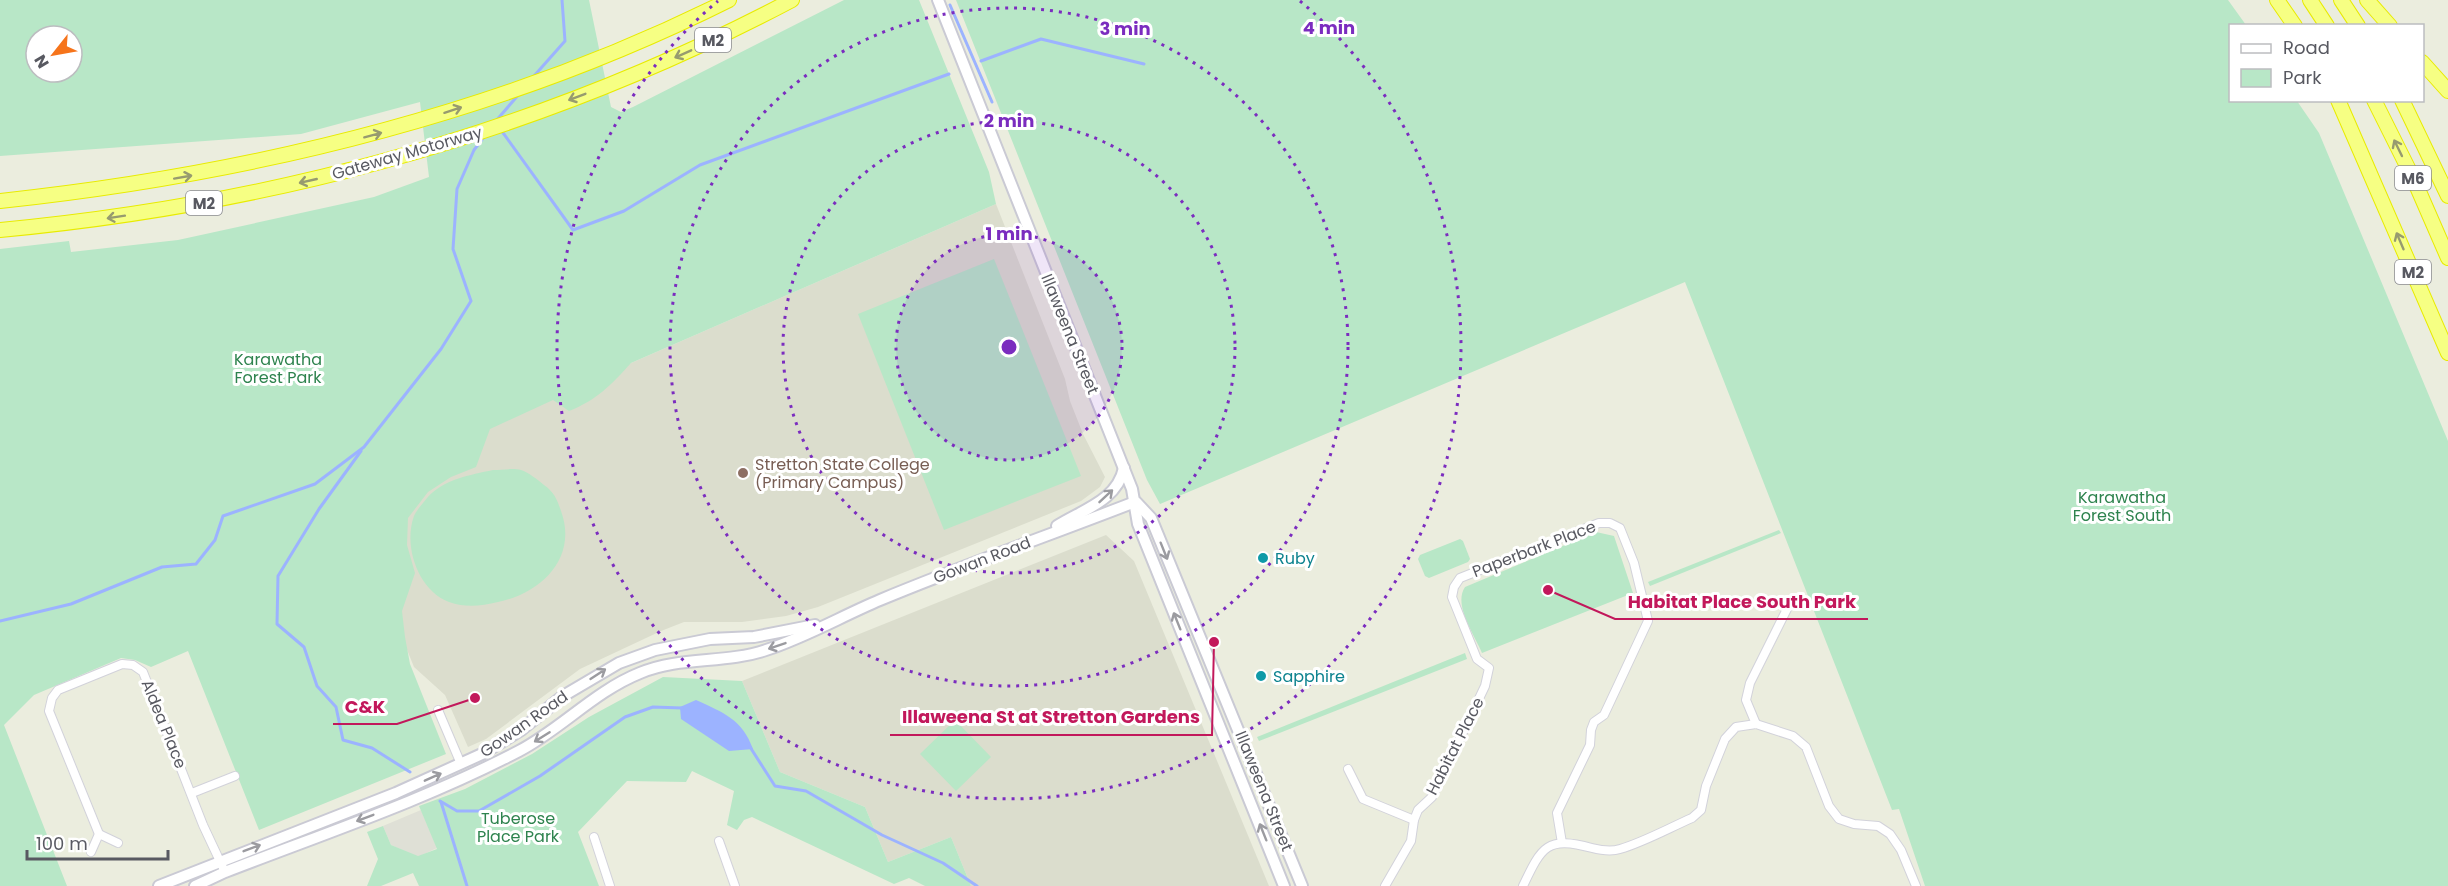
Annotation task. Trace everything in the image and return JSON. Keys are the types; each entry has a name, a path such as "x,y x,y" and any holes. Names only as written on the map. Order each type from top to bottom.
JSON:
{"highway":[{"name":"Gateway Motorway","path":"0,201 103,190 204,173 303,153 397,128 535,83 620,49 729,0"},
{"name":"Gateway Motorway","path":"0,230 79,222 232,198 405,156 507,123 632,76 710,42 792,0"},
{"path":"2277,0 2294,24"},
{"path":"2310,0 2326,24"},
{"path":"2341,0 2357,24"},
{"path":"2367,0 2388,24"},
{"path":"2424,64 2448,91"},
{"name":"M2","path":"2339,102 2448,352"},
{"name":"M6","path":"2375,102 2414,180 2448,258"},
{"name":"M6","path":"2403,102 2448,196"}],"main road":[{"name":"Illaweena Street","path":"938,0 1124,468 1135,502 1138,524 1284,886"},
{"path":"1042,536 1100,502 1117,484 1124,468"},
{"name":"Illaweena Street","path":"1135,502 1151,518 1302,886"},
{"name":"Gowan Road","path":"195,886 225,872 467,777 522,750 591,701 641,672 677,662 733,658 795,640 830,622 1042,536 1135,502"},
{"name":"Gowan Road","path":"159,886 396,793 461,764 495,747 521,730 563,696 619,663 655,650 710,639 754,637 830,622"},
{"path":"1226,742 1241,736"}],"street":[{"name":"Paperbark Place","path":"1489,668 1477,659 1452,597 1454,587 1460,578 1599,523 1610,523 1620,528 1634,563 1648,621 1604,715 1594,722 1590,745 1557,813 1562,843"},
{"path":"1756,724 1746,700 1750,683 1790,603"},
{"name":"Aldea Place","path":"99,834 50,711 52,698 58,690 122,664 133,665 143,672 225,872"},
{"name":"Habitat Place","path":"1386,886 1411,841 1418,810 1432,797 1485,686 1489,668"},
{"path":"438,710 461,764"},
{"path":"1523,886 1543,850 1566,842 1599,850 1618,850 1692,818 1701,810 1706,786 1725,739 1736,727 1756,724 1793,736 1806,747 1829,806 1839,819 1854,824 1878,826 1890,834 1901,850 1916,886"},
{"path":"1348,769 1363,800 1414,820"},
{"path":"192,794 236,776"},
{"path":"91,852 99,834 118,843"},
{"path":"594,837 610,886"},
{"path":"719,841 735,886"}],"shaded area":[{"name":"Stretton State College (Primary Campus)","path":"996,204 1065,379 1070,401 1083,434 1105,477 1100,487 1081,501 818,607 786,616 742,622 684,622 661,631 580,669 486,739 468,747 445,695 414,667 349,507 388,469"},
{"path":"1106,535 1134,561 1269,886 971,886 951,837 888,862 865,807 780,772 742,681"},
{"path":"421,810 437,848 418,857 391,845 383,826"}],"green space":[{"name":"Karawatha Forest Park","path":"0,0 589,0 611,107 621,112 844,0 919,0 989,172 996,204 631,363 603,391 579,407 569,411 553,400 490,429 476,467 451,477 428,492 408,518 407,545 415,573 402,611 405,637 410,664 446,754 259,830 188,651 151,667 135,660 121,658 34,695 4,725 67,886 0,886 0,249 69,241 71,252 178,240 374,197 429,177 420,102 301,134 0,156"},
{"name":"Karawatha Forest South","path":"956,0 2228,0 2245,24 2229,24 2229,102 2298,102 2319,133 2448,441 2448,886 1925,886 1899,809 1892,810 1685,282 1160,504 1147,480"},
{"path":"994,259 1081,476 944,530 858,314"},
{"path":"493,470 524,471 553,493 560,507 565,528 565,543 560,558 542,581 514,597 498,602 467,606 449,602 429,588 416,566 410,540 414,516 427,498 441,486"},
{"path":"1779,530 1781,533 1650,586 1648,582"},
{"path":"1596,532 1614,536 1633,593 1482,653 1463,611 1461,602 1465,587"},
{"path":"1460,539 1470,559 1468,562 1429,578 1425,576 1418,559 1420,555"},
{"path":"1465,653 1467,659 1259,741 1257,737"},
{"name":"Tuberose Place Park","path":"663,677 742,681 780,772 865,807 888,862 951,837 971,886 925,886 909,878 894,884 752,817 744,820 737,830 727,825 734,791 692,771 686,782 627,781 578,832 599,886 419,886 413,873 381,886 367,886 378,859 367,832 383,826 391,845 418,856 437,849 419,806 465,789 532,754 589,717"},
{"path":"955,720 991,757 956,791 920,754"}],"water":[{"path":"696,700 723,713 738,724 753,749 729,751 681,719 680,707"}],"waterway":[{"path":"534,76 565,41 562,0"},
{"path":"950,5 992,102"},
{"path":"981,61 1041,39 1144,64"},
{"path":"501,130 573,230 624,211 700,165 949,74"},
{"path":"495,122 520,93"},
{"path":"0,621 71,604 162,567 196,564 215,540 223,516 315,484 364,447 441,349 471,301 453,249 457,189 474,150 484,137"},
{"path":"361,451 319,509 278,576 277,624 304,647 317,686 336,707 343,740 372,748 410,772"},
{"path":"440,801 457,811 479,811 540,776 625,717 653,707 682,708"},
{"path":"750,747 775,786 806,791 882,835 943,863 977,886"},
{"path":"441,802 467,886"}],"place":[{"name":"Stretton State College (Primary Campus)","path":"743,473"},
{"name":"Ruby","path":"1263,558"},
{"name":"Habitat Place South Park","path":"1548,590"},
{"name":"Illaweena St at Stretton Gardens","path":"1214,642"},
{"name":"Sapphire","path":"1261,676"},
{"name":"C&K","path":"475,698"}]}
